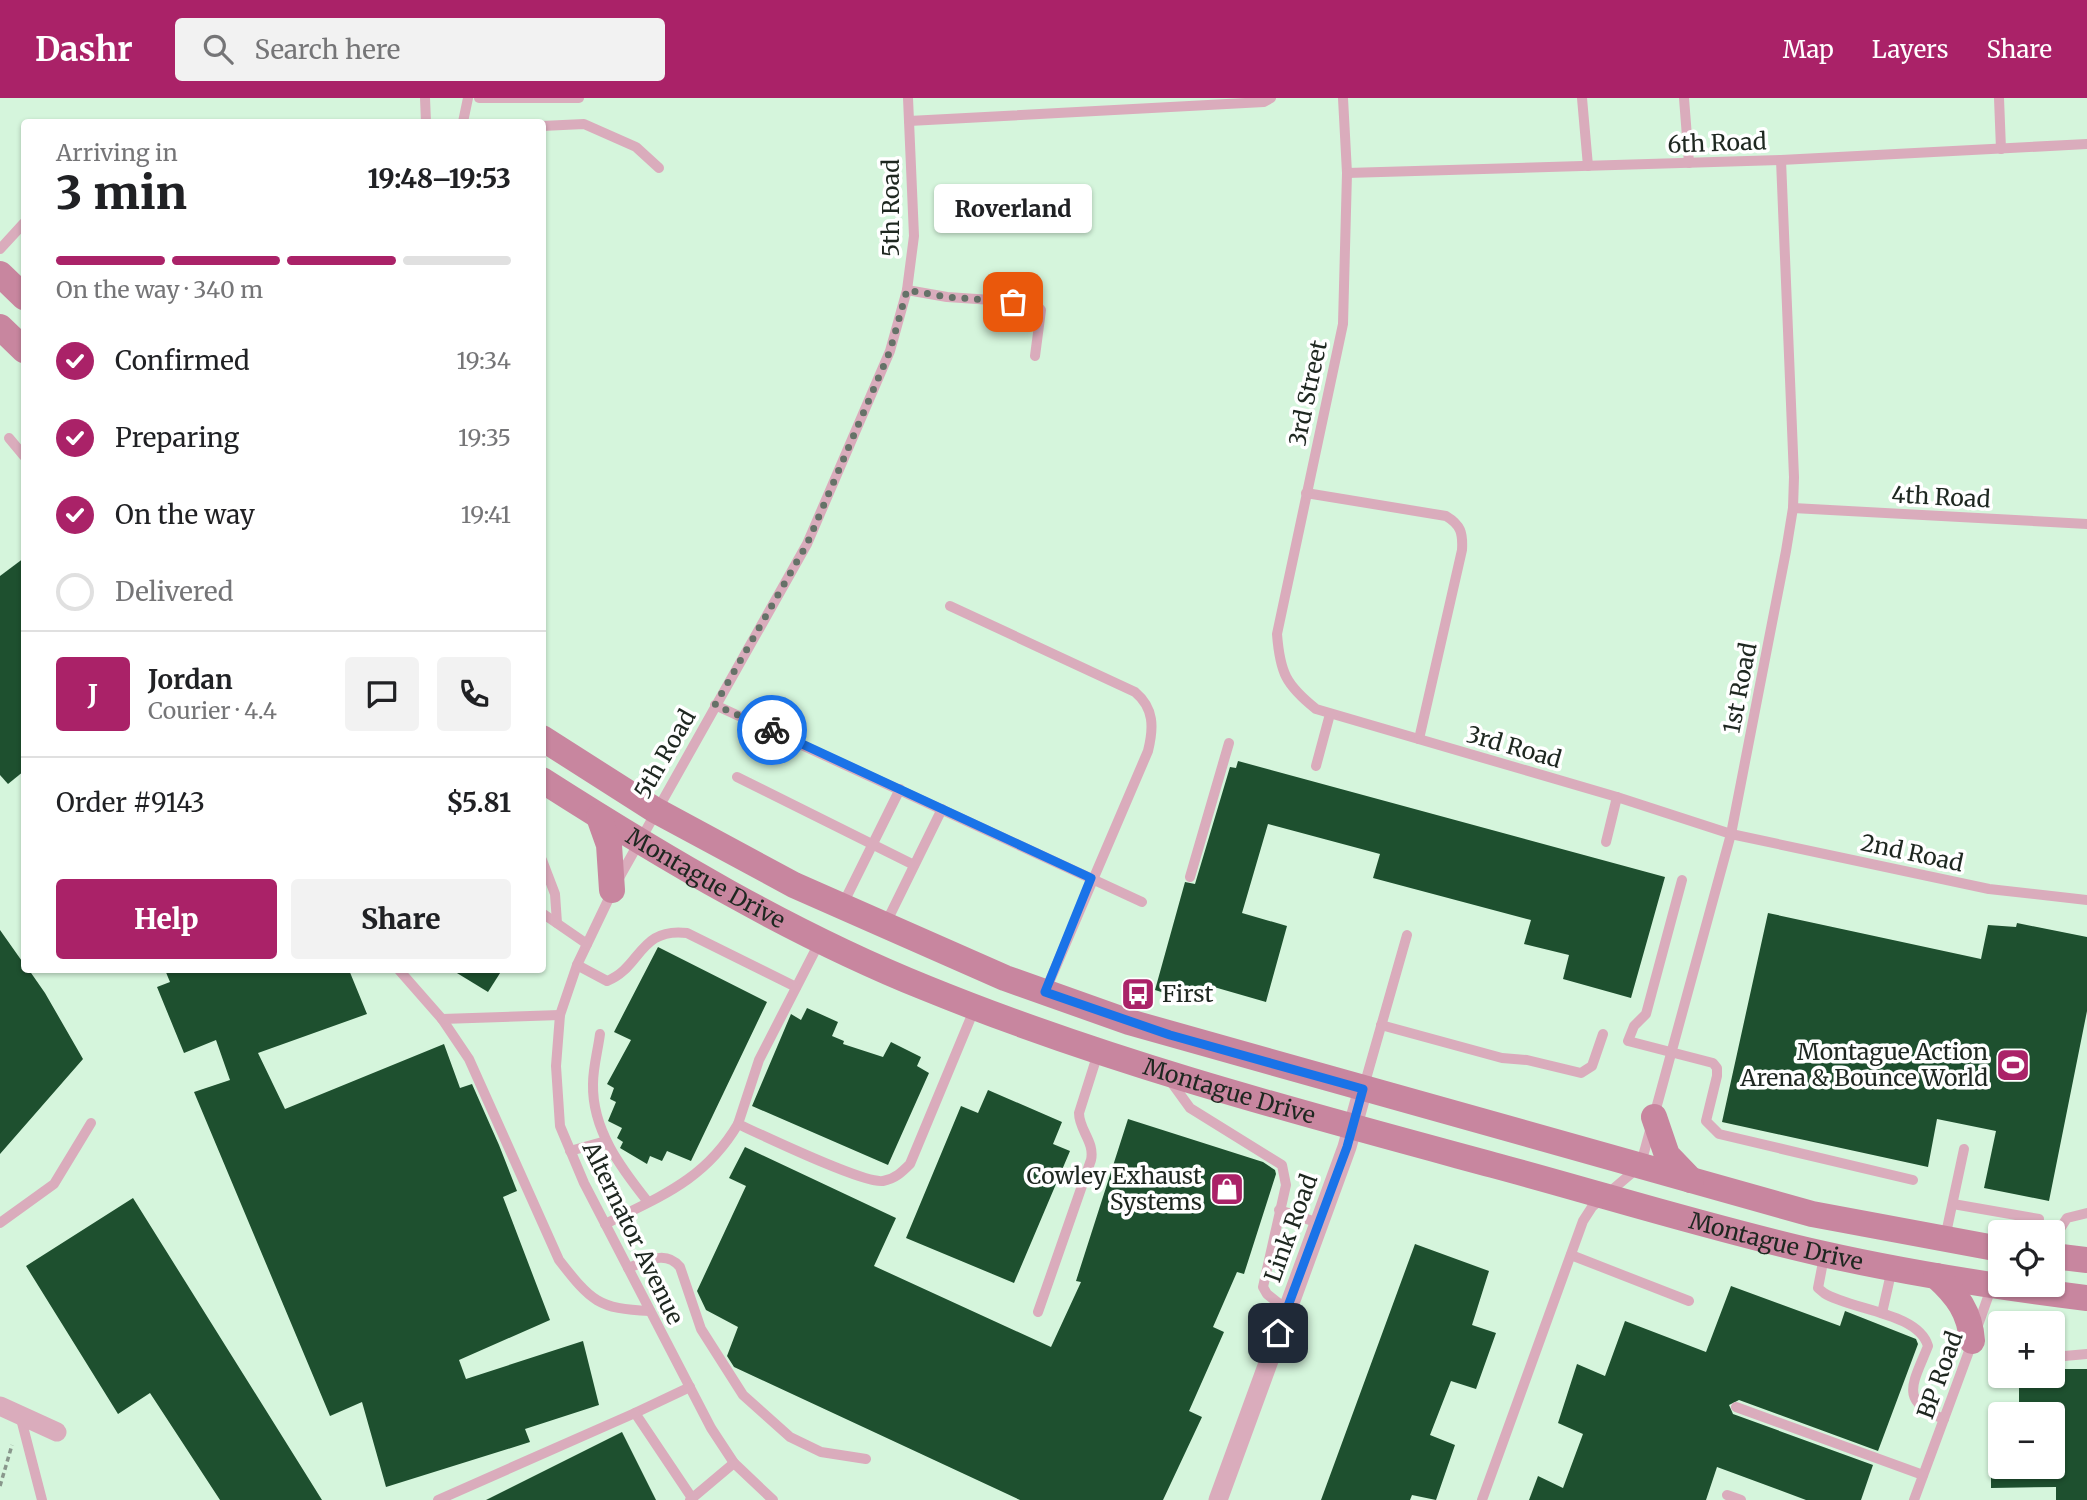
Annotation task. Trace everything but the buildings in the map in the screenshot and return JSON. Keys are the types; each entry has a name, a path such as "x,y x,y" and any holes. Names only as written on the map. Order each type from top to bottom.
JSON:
{"main road":[{"path":"0,274 21,295"},
{"path":"0,327 21,347"},
{"name":"Montague Drive","path":"546,741 655,810 842,907 1045,992 1170,1035 1812,1214 1988,1247"},
{"name":"Montague Drive","path":"546,783 638,841 821,940 975,1007 1098,1052 1354,1127 1824,1254 1936,1276 1988,1274"},
{"path":"600,817 609,845 612,890"},
{"path":"1654,1116 1667,1155 1679,1171 1695,1182"},
{"path":"2065,1257 2087,1260"},
{"path":"1936,1276 1962,1305 1971,1323 1972,1341"},
{"name":"Montague Drive","path":"2065,1292 2087,1298"}],"street":[{"name":"Link Road","path":"1217,1500 1354,1127 1363,1089"},
{"path":"0,1406 57,1432"}],"lane":[{"path":"425,98 426,119"},
{"path":"465,119 468,98"},
{"path":"480,98 579,98"},
{"name":"5th Road","path":"638,841 807,544 890,351 907,290 914,236 908,98"},
{"path":"909,121 1264,102 1271,98"},
{"name":"3rd Street","path":"1292,690 1279,664 1277,634 1343,324 1347,173 1343,98"},
{"path":"1582,98 1588,166"},
{"path":"1684,98 1689,163"},
{"path":"1999,98 2001,149"},
{"path":"546,126 584,124 636,148 660,168"},
{"name":"6th Road","path":"1347,173 1780,160 2087,144"},
{"name":"1st Road","path":"1640,1167 1731,834 1793,508 1780,160"},
{"path":"0,249 21,229"},
{"path":"907,290 947,297 1035,303 1041,310 1035,356"},
{"path":"9,438 21,452"},
{"path":"1306,493 1446,516 1457,522 1463,533 1462,550 1419,739"},
{"name":"4th Road","path":"1793,508 2087,524"},
{"path":"950,606 1135,692 1144,700 1153,730 1148,751 1091,878 1045,992"},
{"name":"3rd Road","path":"1292,690 1316,709 1617,797 1731,834"},
{"path":"715,705 1142,902"},
{"path":"1316,766 1330,713"},
{"path":"1190,877 1229,743"},
{"path":"737,777 875,843 914,865"},
{"path":"842,907 900,789"},
{"path":"1606,842 1617,797"},
{"path":"884,926 942,809"},
{"name":"2nd Road","path":"1731,834 1989,889 2087,900"},
{"name":"Alternator Avenue","path":"638,841 577,965 560,1015 556,1078 560,1126 605,1224 690,1387 734,1463 773,1500"},
{"path":"546,870 555,894 557,923"},
{"path":"1682,880 1646,1014 1634,1026 1628,1041 1713,1063 1717,1068 1706,1121 1719,1134 1913,1180"},
{"path":"546,916 587,944"},
{"path":"577,965 607,981 615,978 638,951 660,934 679,932 687,933 796,987"},
{"path":"1363,1089 1407,935"},
{"path":"605,1224 701,1172 724,1147 738,1124 759,1060 821,940"},
{"path":"402,973 442,1019 469,1059 559,1260 581,1288 599,1303 615,1310 650,1311"},
{"path":"738,1124 834,1166 880,1182 897,1177 910,1164 975,1007"},
{"path":"442,1019 560,1015"},
{"path":"1381,1025 1502,1058 1536,1061 1581,1073 1592,1066 1602,1034"},
{"path":"600,1034 593,1084 596,1114 606,1141 621,1168 648,1202"},
{"path":"1038,1312 1091,1160 1091,1144 1079,1120 1079,1113 1098,1052"},
{"path":"1166,1074 1190,1108 1282,1165 1286,1185 1263,1287 1267,1294 1287,1310"},
{"path":"0,1223 54,1184 90,1123"},
{"path":"570,1150 606,1141"},
{"path":"1945,1239 1964,1149"},
{"path":"1482,1500 1583,1222 1605,1196 1640,1167"},
{"path":"1953,1204 2039,1219"},
{"path":"1279,1210 1319,1223"},
{"path":"2065,1222 2067,1218 2087,1213"},
{"path":"1824,1254 1818,1288 1832,1298 1882,1313 1905,1324 1926,1339 1928,1346 1912,1390 1914,1402 1923,1411 1944,1419"},
{"path":"1571,1255 1689,1301"},
{"path":"628,1268 660,1257 674,1260 680,1266 701,1329 743,1395 790,1437 821,1451 866,1459"},
{"path":"1882,1313 1892,1269"},
{"name":"BP Road","path":"1914,1500 1988,1296"},
{"path":"2065,1356 2087,1354"},
{"path":"438,1500 690,1387"},
{"path":"1737,1407 1923,1475"},
{"path":"635,1413 691,1499 734,1463"},
{"path":"20,1415 42,1500"},
{"path":"1727,1495 1741,1500"}],"path":[{"path":"0,1486 20,1415"}],"shaded area":[{"path":"0,98 2087,98 2087,1500 0,1500"}],"way so far":[{"path":"772,730 715,705 807,544 890,351 907,290 947,297 1013,302"}],"place":[{"name":"Roverland","path":"1013,302"},
{"name":"First","path":"1138,994"},
{"name":"Montague Action Arena & Bounce World","path":"2013,1065"},
{"name":"Cowley Exhaust Systems","path":"1227,1189"}],"route":[{"path":"772,730 1091,878 1045,992 1170,1035 1363,1089 1354,1127 1278,1333"}]}
